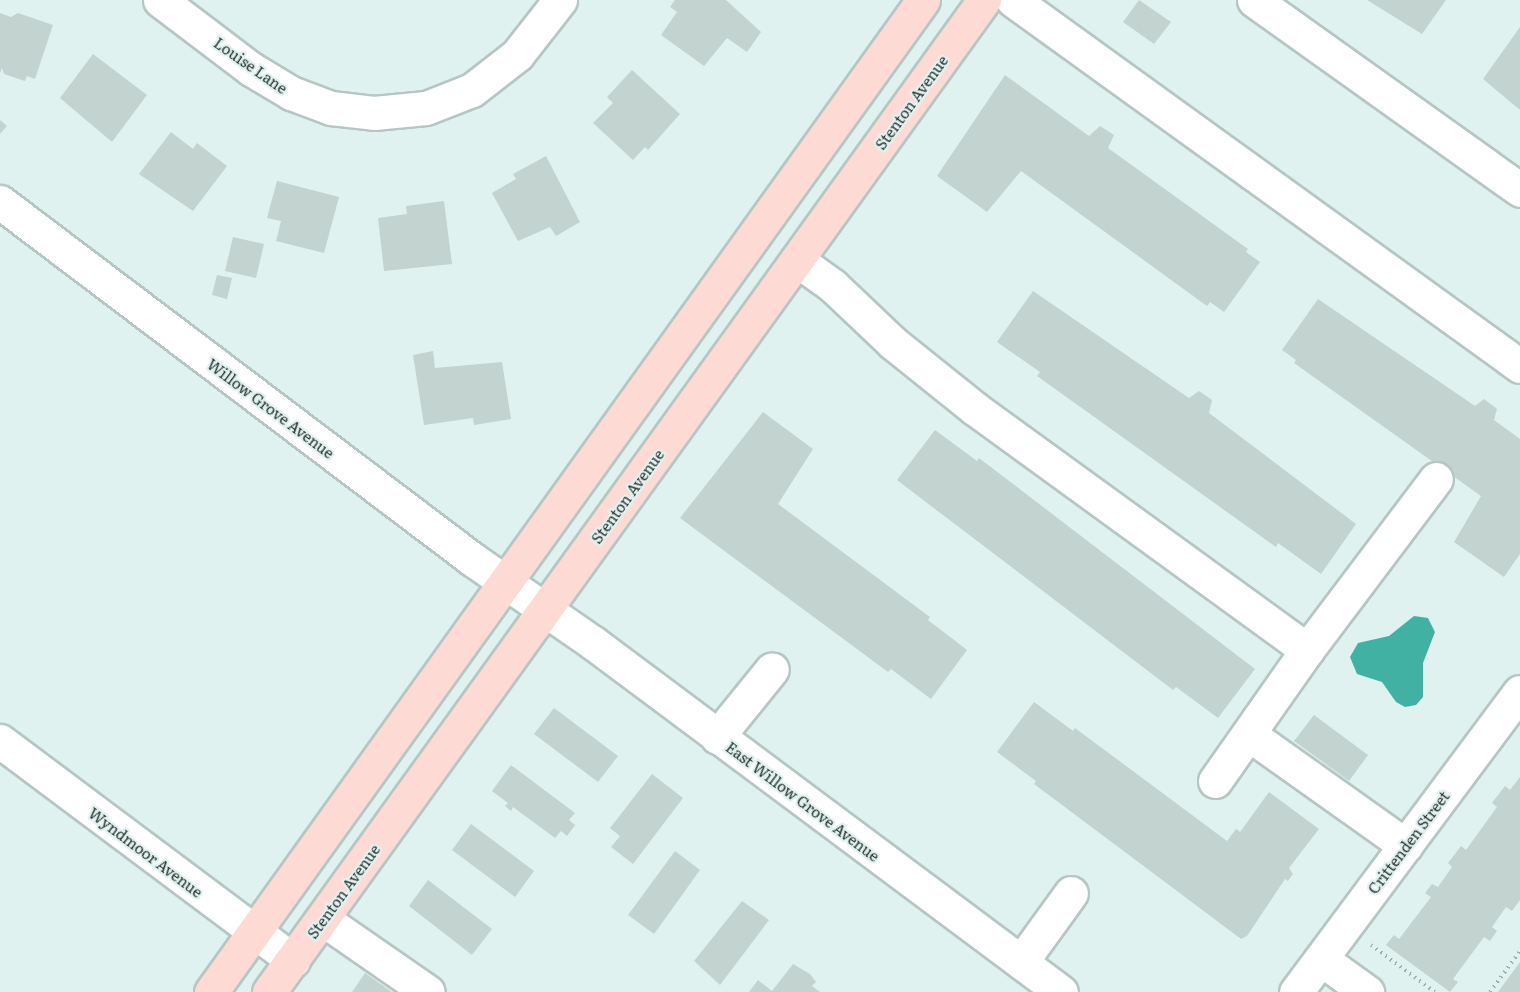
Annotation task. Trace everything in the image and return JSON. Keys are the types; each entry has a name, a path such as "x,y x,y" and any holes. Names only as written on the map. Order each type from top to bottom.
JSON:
{"main road":[{"path":"212,992 252,933 923,0"},
{"name":"Stenton Avenue","path":"269,992 324,920 984,0"}],"street":[{"name":"Louise Lane","path":"160,0 251,69 291,93 331,108 374,113 426,108 472,90 517,55 560,0"},
{"path":"1013,0 1520,366"},
{"path":"1254,0 1520,190"},
{"name":"Willow Grove Avenue","path":"0,202 504,582 545,610"},
{"path":"797,261 833,286 893,343 974,408 1307,650"},
{"path":"1215,781 1250,735 1307,650 1436,479"},
{"name":"East Willow Grove Avenue","path":"545,610 1061,992"},
{"path":"717,737 772,669"},
{"name":"Crittenden Street","path":"1296,992 1519,695"},
{"path":"1250,735 1406,846"},
{"name":"Wyndmoor Avenue","path":"0,741 252,933 293,960"},
{"path":"1021,962 1071,892"},
{"path":"324,920 428,992"},
{"path":"1321,958 1367,992"}],"path":[{"path":"1371,945 1435,992"},
{"path":"1490,992 1520,951"}],"shaded area":[{"path":"1414,616 1428,618 1435,632 1423,663 1423,697 1416,705 1405,707 1396,702 1382,682 1357,674 1350,657 1358,643 1389,636"}],"building":[{"path":"675,0 726,0 761,32 747,52 727,38 704,66 661,35 677,12 670,7"},
{"path":"1139,0 1171,22 1154,44 1123,22"},
{"path":"1367,0 1446,0 1422,34"},
{"path":"0,13 11,17 18,13 53,25 35,79 27,76 25,81 4,74 2,68 0,73"},
{"path":"1520,27 1520,110 1483,79"},
{"path":"93,54 147,95 112,142 60,98"},
{"path":"632,70 680,114 648,150 645,147 633,160 593,123 613,103 607,97"},
{"path":"1005,75 1089,136 1100,126 1114,135 1108,148 1248,249 1246,252 1260,262 1224,312 1210,302 1207,306 1021,171 987,212 937,176"},
{"path":"0,120 7,126 0,134"},
{"path":"171,132 193,149 197,143 227,166 193,211 139,174"},
{"path":"546,156 580,222 556,236 550,227 518,241 492,193 516,179 513,174"},
{"path":"277,181 339,197 324,253 276,241 281,221 267,218"},
{"path":"444,201 452,264 384,271 378,218 407,214 406,206"},
{"path":"233,237 264,244 256,278 225,271"},
{"path":"217,275 232,278 227,299 212,295"},
{"path":"1033,291 1189,398 1199,391 1212,400 1209,413 1356,524 1321,574 1278,543 1276,547 1037,376 1040,372 997,342"},
{"path":"1318,299 1475,406 1484,399 1497,409 1494,420 1520,439 1520,554 1504,577 1454,542 1481,496 1294,363 1296,360 1282,350"},
{"path":"433,351 435,368 502,362 511,419 474,425 473,418 424,425 413,355"},
{"path":"763,412 813,449 778,504 930,617 928,620 967,650 931,699 891,669 888,672 680,518"},
{"path":"935,430 977,461 979,458 1255,669 1218,718 1176,687 1173,690 897,480"},
{"path":"1034,702 1073,731 1075,728 1227,841 1236,829 1240,832 1269,792 1319,829 1289,868 1293,874 1288,881 1285,879 1247,936 1241,939 1034,784 1036,781 997,752"},
{"path":"554,708 618,756 598,782 534,734"},
{"path":"1314,715 1368,755 1349,781 1294,741"},
{"path":"511,765 575,813 569,820 575,825 567,836 561,831 555,838 513,807 511,811 505,806 508,803 492,791"},
{"path":"652,774 683,798 633,864 611,847 620,836 610,828"},
{"path":"1520,777 1520,900 1512,911 1506,907 1492,927 1497,931 1490,941 1484,937 1453,979 1458,982 1450,992 1386,945 1394,935 1399,939 1431,897 1425,893 1432,884 1438,887 1452,867 1448,863 1461,846 1466,850 1497,807 1492,803 1505,786 1510,790"},
{"path":"471,824 534,871 515,897 452,850"},
{"path":"675,851 700,870 654,934 628,915"},
{"path":"428,880 492,929 472,955 409,906"},
{"path":"742,901 769,920 720,985 694,961"},
{"path":"1520,962 1520,992 1498,992"},
{"path":"793,964 810,974 816,982 812,986 820,992 749,992 758,980 772,991"},
{"path":"365,973 392,992 352,992"}]}
